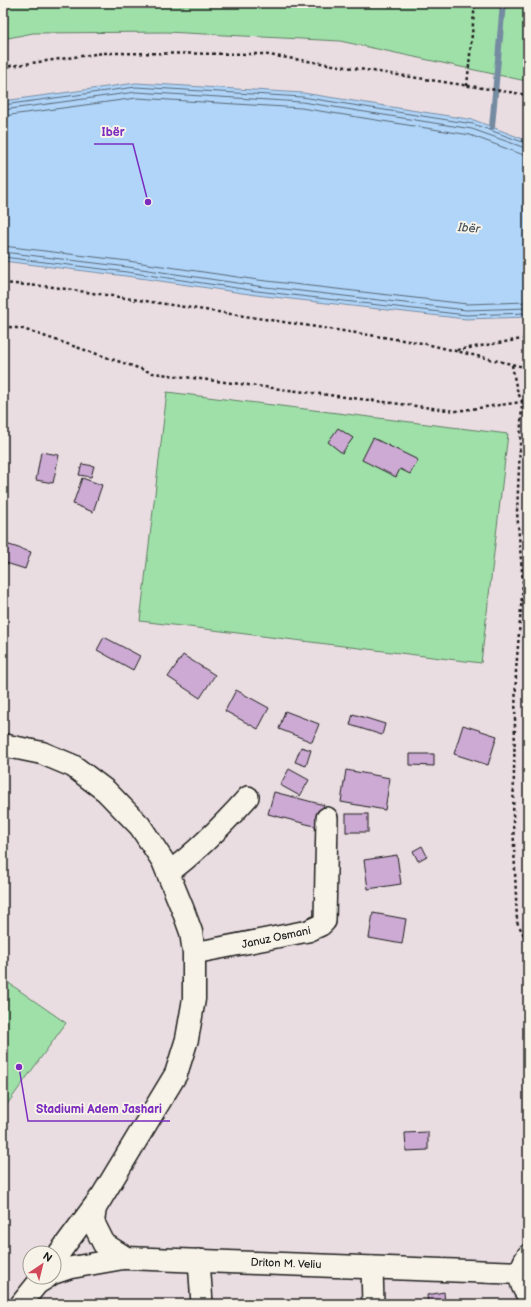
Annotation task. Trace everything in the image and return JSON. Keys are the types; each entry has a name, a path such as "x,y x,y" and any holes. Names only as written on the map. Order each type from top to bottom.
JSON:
{"street":[{"path":"3,745 42,754 73,766 106,791 140,826 163,861 191,932 194,953 194,999 187,1039 176,1074 95,1208 93,1222 104,1244 126,1258"},
{"path":"168,873 201,846 225,823 248,797"},
{"name":"Januz Osmani","path":"194,953 308,931 321,925 325,921 327,818"},
{"path":"62,1249 107,1188"},
{"path":"62,1270 126,1258"},
{"name":"Driton M. Veliu","path":"126,1258 372,1267 524,1264"},
{"path":"199,1260 202,1304"},
{"path":"524,1264 521,1282 528,1296"},
{"path":"372,1267 373,1304"},
{"path":"21,1304 37,1285"}],"path":[{"path":"467,86 475,3"},
{"path":"3,67 103,53 262,54 528,95"},
{"path":"3,283 53,287 422,343 528,368"},
{"path":"3,326 23,329 153,373 456,411 522,402"},
{"path":"454,351 528,338"},
{"path":"512,365 516,386 522,402 517,512 523,583 516,671 513,820 517,922 528,943"},
{"path":"522,402 528,408"}],"green space":[{"path":"3,3 528,3 528,65 526,81 340,41 166,32 33,33 3,39"},
{"path":"167,392 508,434 481,663 140,621"},
{"path":"3,979 66,1023 3,1110"}],"water":[{"path":"136,83 303,93 474,120 528,141 528,317 466,319 256,295 126,276 3,261 3,101"}],"building":[{"path":"338,428 353,438 342,453 328,442"},
{"path":"373,438 418,460 410,474 400,469 396,477 362,460"},
{"path":"41,452 59,455 53,483 36,480"},
{"path":"82,464 94,466 91,477 79,475"},
{"path":"82,478 102,485 93,512 73,504"},
{"path":"3,543 31,552 25,569 3,562"},
{"path":"104,637 140,656 133,670 97,650"},
{"path":"183,655 215,675 200,698 168,677"},
{"path":"236,690 269,708 258,729 225,711"},
{"path":"285,711 319,724 312,742 279,729"},
{"path":"353,714 385,724 382,735 350,725"},
{"path":"463,725 497,736 488,765 454,754"},
{"path":"301,747 311,750 306,766 295,762"},
{"path":"410,754 434,754 434,766 410,765"},
{"path":"289,769 309,780 300,796 280,785"},
{"path":"346,770 390,778 385,810 341,802"},
{"path":"274,792 324,805 318,827 268,814"},
{"path":"346,814 368,814 368,832 346,832"},
{"path":"422,846 427,856 418,861 413,851"},
{"path":"397,855 401,884 368,889 364,860"},
{"path":"373,913 406,919 402,944 369,938"},
{"path":"428,1132 428,1150 406,1151 405,1133"},
{"path":"444,1292 445,1304 428,1304 427,1295"}],"waterway":[{"path":"492,127 503,3"}],"place":[{"name":"Ibër","path":"148,202"},
{"name":"Stadiumi Adem Jashari","path":"19,1067"}]}
